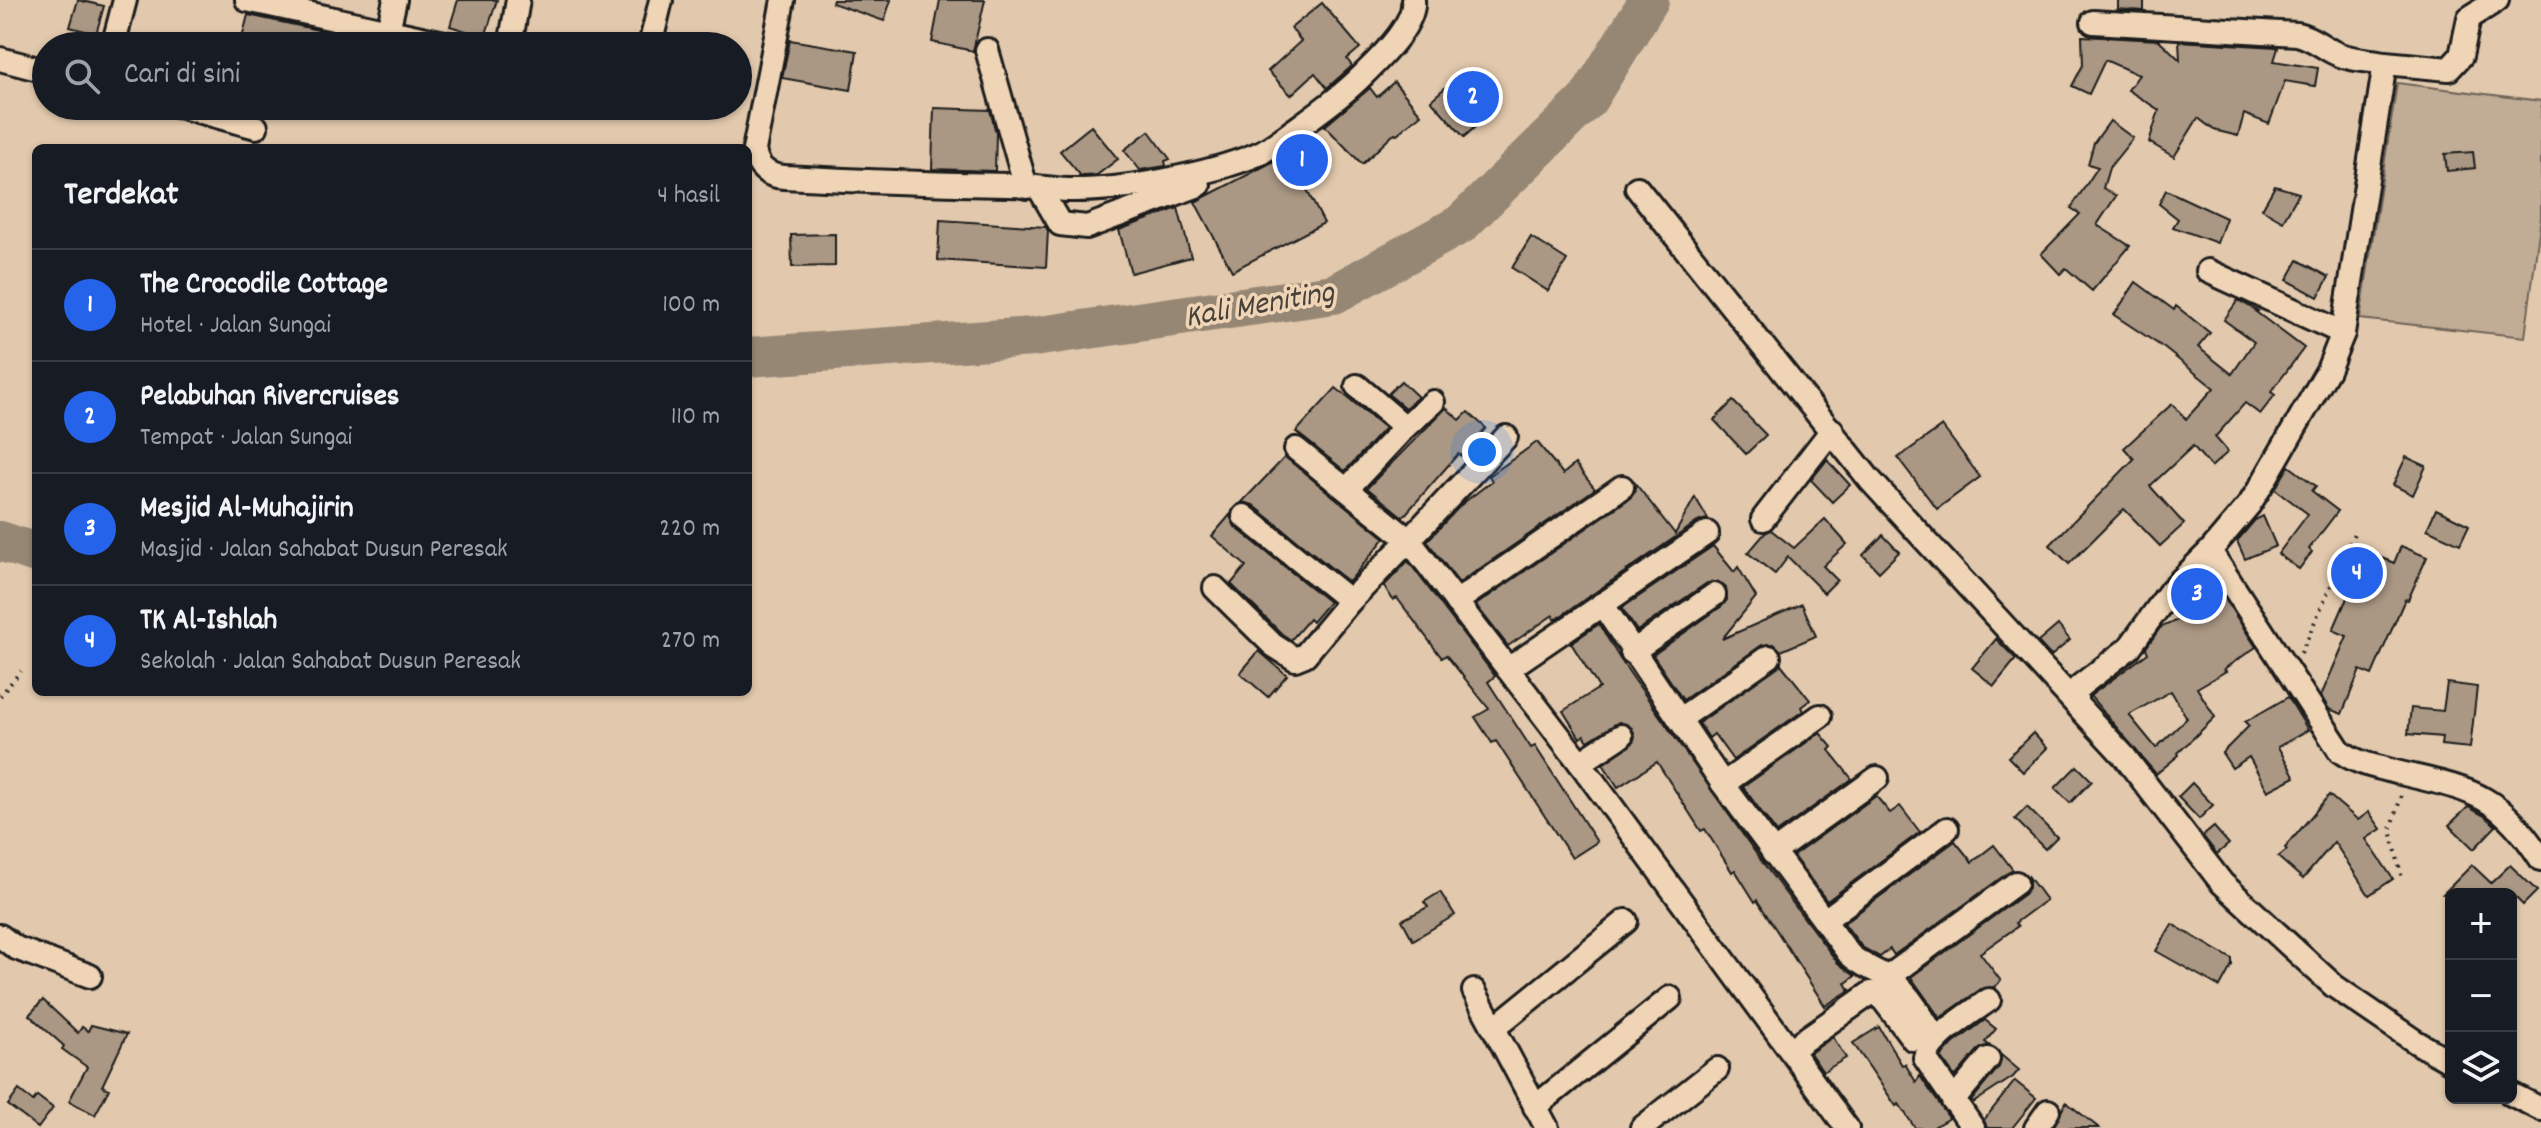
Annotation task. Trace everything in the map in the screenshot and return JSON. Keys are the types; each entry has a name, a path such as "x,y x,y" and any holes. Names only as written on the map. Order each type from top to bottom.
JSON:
{"street":[{"path":"117,32 125,0"},
{"path":"247,0 278,3 397,32"},
{"path":"388,30 395,0"},
{"path":"512,32 518,0"},
{"path":"653,32 661,0"},
{"path":"783,0 754,150 765,171 784,177 1070,190 1134,185 1223,166 1262,153 1345,93 1382,56 1409,18 1414,7 1413,0"},
{"path":"2093,22 2297,34 2349,57 2449,69 2461,56 2469,18 2497,0"},
{"path":"987,50 1032,187 1060,224 1087,227 1199,185"},
{"path":"0,59 32,67"},
{"path":"2076,704 2076,690 2129,648 2171,590 2249,505 2328,370 2343,333 2385,63"},
{"path":"230,120 256,127"},
{"path":"1637,188 1896,511 2124,756 2222,883 2334,986 2403,1034 2445,1058"},
{"path":"2208,271 2343,333"},
{"path":"1357,386 1405,427"},
{"path":"1347,489 1433,402"},
{"path":"1763,519 1832,430"},
{"path":"1215,588 1273,645 1295,659 1305,655 1350,601 1506,437"},
{"path":"1296,449 1409,540 1580,763 1847,1128"},
{"path":"1456,602 1622,487"},
{"path":"1244,516 1350,601"},
{"path":"1508,669 1707,533"},
{"path":"2210,551 2340,751 2360,762 2458,787 2487,799 2511,818 2541,859"},
{"path":"1632,652 1714,595"},
{"path":"1602,604 1632,652 1773,853 1858,963 1888,977 1898,986 1937,1040"},
{"path":"1680,719 1769,657"},
{"path":"1723,784 1820,716"},
{"path":"1580,763 1621,736"},
{"path":"1773,853 1877,778"},
{"path":"1825,920 1947,829"},
{"path":"1888,977 2016,883"},
{"path":"1494,1028 1626,921"},
{"path":"0,936 16,948 90,976"},
{"path":"1474,991 1547,1128"},
{"path":"1790,1050 1875,993 1879,994 1913,1039"},
{"path":"1535,1107 1670,998"},
{"path":"1973,1128 1925,1058 1937,1040 1989,1000"},
{"path":"1953,1101 1988,1059"},
{"path":"1642,1128 1717,1069"},
{"path":"2517,1097 2541,1109"}],"path":[{"path":"2292,678 2312,624 2356,529"},
{"path":"0,696 21,671"},
{"path":"2402,879 2391,830 2395,807 2410,775"}],"shaded area":[{"path":"2397,83 2541,101 2541,217 2525,337 2360,319"}],"building":[{"path":"78,0 104,6 97,32 70,27"},
{"path":"458,0 497,0 487,32 469,32 450,26"},
{"path":"833,0 891,0 884,21 832,3"},
{"path":"940,0 985,0 973,51 932,42"},
{"path":"2118,0 2144,0 2144,11 2118,9"},
{"path":"1322,3 1360,48 1347,59 1352,66 1327,88 1315,73 1291,95 1268,71 1301,41 1291,28"},
{"path":"248,15 328,32 244,32"},
{"path":"2082,36 2159,40 2180,60 2179,41 2276,47 2274,61 2318,68 2315,86 2285,81 2269,124 2244,114 2238,136 2214,130 2198,118 2174,157 2149,142 2159,110 2128,90 2139,75 2105,60 2089,94 2072,86 2083,65"},
{"path":"790,40 857,51 851,90 782,78"},
{"path":"1454,80 1486,117 1464,137 1431,100"},
{"path":"1394,82 1421,114 1362,164 1325,126 1370,88 1377,97"},
{"path":"934,108 990,110 996,133 995,171 932,169"},
{"path":"2110,121 2133,138 2109,168 2103,188 2116,196 2097,225 2130,246 2092,291 2066,268 2060,274 2041,254 2080,214 2071,208 2098,167 2088,164 2094,143"},
{"path":"1091,126 1118,159 1097,175 1081,176 1060,151"},
{"path":"1149,131 1170,159 1165,161 1166,166 1140,170 1124,150"},
{"path":"2473,152 2475,168 2447,171 2445,154"},
{"path":"1288,154 1324,223 1232,271 1195,202"},
{"path":"2275,186 2299,193 2283,221 2262,209"},
{"path":"2166,190 2226,218 2217,243 2173,227 2178,219 2159,204"},
{"path":"1178,208 1191,257 1131,273 1119,230"},
{"path":"940,220 1046,227 1046,267 938,260"},
{"path":"835,234 835,266 792,267 791,235"},
{"path":"1531,237 1567,260 1548,291 1512,268"},
{"path":"2298,260 2329,277 2318,297 2287,280"},
{"path":"2136,282 2174,310 2176,306 2210,333 2198,347 2232,374 2254,342 2224,320 2238,300 2258,311 2304,348 2271,392 2275,395 2260,414 2245,403 2215,437 2228,452 2211,467 2193,446 2150,486 2184,524 2160,546 2124,509 2069,564 2050,545 2134,459 2124,448 2172,404 2186,419 2214,388 2164,348 2114,315"},
{"path":"1401,381 1418,397 1405,408 1388,394"},
{"path":"1336,388 1385,428 1345,471 1296,432"},
{"path":"1733,401 1766,435 1746,454 1714,420"},
{"path":"1446,408 1460,420 1468,412 1486,428 1461,456 1458,454 1403,517 1367,488"},
{"path":"1942,426 1980,477 1937,509 1898,458"},
{"path":"1537,442 1563,474 1575,464 1595,489 1459,583 1427,541 1462,504 1492,481 1489,476"},
{"path":"1285,457 1385,538 1349,582 1253,505 1242,502"},
{"path":"2406,457 2426,466 2413,495 2393,485"},
{"path":"1827,460 1850,485 1832,502 1811,480"},
{"path":"2289,466 2316,486 2312,491 2338,511 2309,549 2312,552 2299,569 2278,554 2308,514 2275,489"},
{"path":"1635,483 1675,534 1695,497 1708,519 1699,521 1555,620 1553,615 1508,646 1476,605 1630,498 1635,492"},
{"path":"2436,509 2469,525 2460,544 2427,529"},
{"path":"1230,515 1235,527 1329,602 1291,640 1231,584 1246,566 1212,536"},
{"path":"2263,516 2276,546 2245,559 2237,541 2255,520"},
{"path":"1825,519 1847,544 1823,566 1837,580 1824,593 1788,557 1775,574 1748,553 1771,530 1794,548"},
{"path":"1883,535 1899,552 1879,572 1863,555"},
{"path":"1713,546 1734,572 1738,567 1756,597 1722,639 1802,604 1816,636 1781,651 1774,644 1762,645 1683,700 1653,655 1722,606 1727,600 1726,588 1719,582 1707,583 1637,631 1622,608"},
{"path":"2401,546 2427,557 2372,675 2360,670 2342,714 2329,709 2321,696 2347,636 2333,630 2350,591 2338,586 2355,547 2394,563"},
{"path":"1408,561 1495,676 1488,682 1531,748 1535,746 1597,842 1572,858 1496,741 1492,743 1475,717 1489,709 1446,655 1442,658 1397,598 1393,600 1384,586"},
{"path":"2210,576 2256,647 2224,669 2226,671 2197,688 2215,717 2156,774 2090,696 2148,653 2146,648 2160,628 2197,611 2186,595","holes":["2171,691 2187,718 2156,748 2129,715"]},
{"path":"1599,624 1620,659 1762,862 1838,963 1855,976 1846,983 1850,990 1825,1006 1757,900 1755,902 1735,870 1732,872 1705,829 1701,831 1657,762 1618,787 1603,764 1633,743 1635,736 1632,728 1619,722 1588,741 1584,735 1580,738 1563,711 1599,688 1571,643"},
{"path":"2058,625 2070,640 2051,656 2038,642"},
{"path":"1996,639 2016,659 1994,686 1972,668"},
{"path":"1259,651 1287,675 1268,697 1240,673"},
{"path":"1781,664 1810,700 1801,707 1803,711 1733,760 1714,734 1709,738 1699,723"},
{"path":"2447,683 2477,687 2470,748 2441,745 2442,737 2408,734 2411,708 2443,711"},
{"path":"2288,697 2308,730 2278,747 2295,777 2268,791 2249,757 2232,768 2222,753 2249,726 2245,722"},
{"path":"1820,733 1852,779 1777,833 1743,787"},
{"path":"2033,733 2047,748 2023,772 2008,757"},
{"path":"2077,766 2092,781 2070,803 2055,788"},
{"path":"2192,783 2213,805 2199,819 2178,797"},
{"path":"2329,795 2358,820 2369,812 2381,829 2366,839 2393,879 2369,895 2334,842 2303,879 2278,857 2287,850 2285,848"},
{"path":"1876,796 1890,813 1900,806 1920,832 1827,901 1793,856"},
{"path":"2027,807 2057,837 2045,849 2015,819"},
{"path":"2468,807 2496,826 2474,849 2449,825"},
{"path":"2214,827 2229,844 2217,854 2203,836"},
{"path":"1955,841 1972,862 1994,845 2013,870 1894,955 1890,949 1880,957 1862,947 1844,923"},
{"path":"2472,865 2491,883 2510,865 2537,891 2523,905 2517,899 2517,888 2449,888"},
{"path":"2029,877 2046,900 2015,923 2018,926 1980,953 2001,981 1994,987 1981,989 1940,1018 1911,977 2024,894 2029,888"},
{"path":"1440,892 1455,915 1413,940 1402,920 1428,907 1424,902"},
{"path":"2172,924 2232,959 2220,987 2156,951"},
{"path":"43,1000 78,1033 82,1027 88,1031 91,1025 127,1034 102,1086 109,1089 95,1115 69,1101 87,1067 62,1049 64,1046 29,1015"},
{"path":"1985,1020 1996,1029 1985,1042 1989,1045 1978,1050 1955,1077 1941,1057"},
{"path":"1879,1027 1902,1065 1905,1064 1916,1082 1920,1076 1949,1118 1932,1128 1915,1128 1899,1104 1896,1106 1853,1043"},
{"path":"1833,1037 1846,1058 1823,1072 1810,1053"},
{"path":"2001,1055 2019,1070 1973,1103 1971,1101 1999,1067"},
{"path":"2015,1081 2036,1098 2012,1128 1987,1128 1984,1120"},
{"path":"19,1090 33,1101 37,1096 53,1108 38,1128 8,1105"},
{"path":"2066,1102 2099,1128 2053,1128"}],"waterway":[{"name":"Kali Meniting","path":"752,357 1033,337 1334,294 1461,224 1588,99 1649,0"},
{"name":"Kali Meniting","path":"0,541 32,552"}],"place":[{"name":"Pelabuhan Rivercruises","path":"1473,97"},
{"name":"The Crocodile Cottage","path":"1302,160"},
{"name":"TK Al-Ishlah","path":"2357,573"},
{"name":"Mesjid Al-Muhajirin","path":"2197,594"}]}
